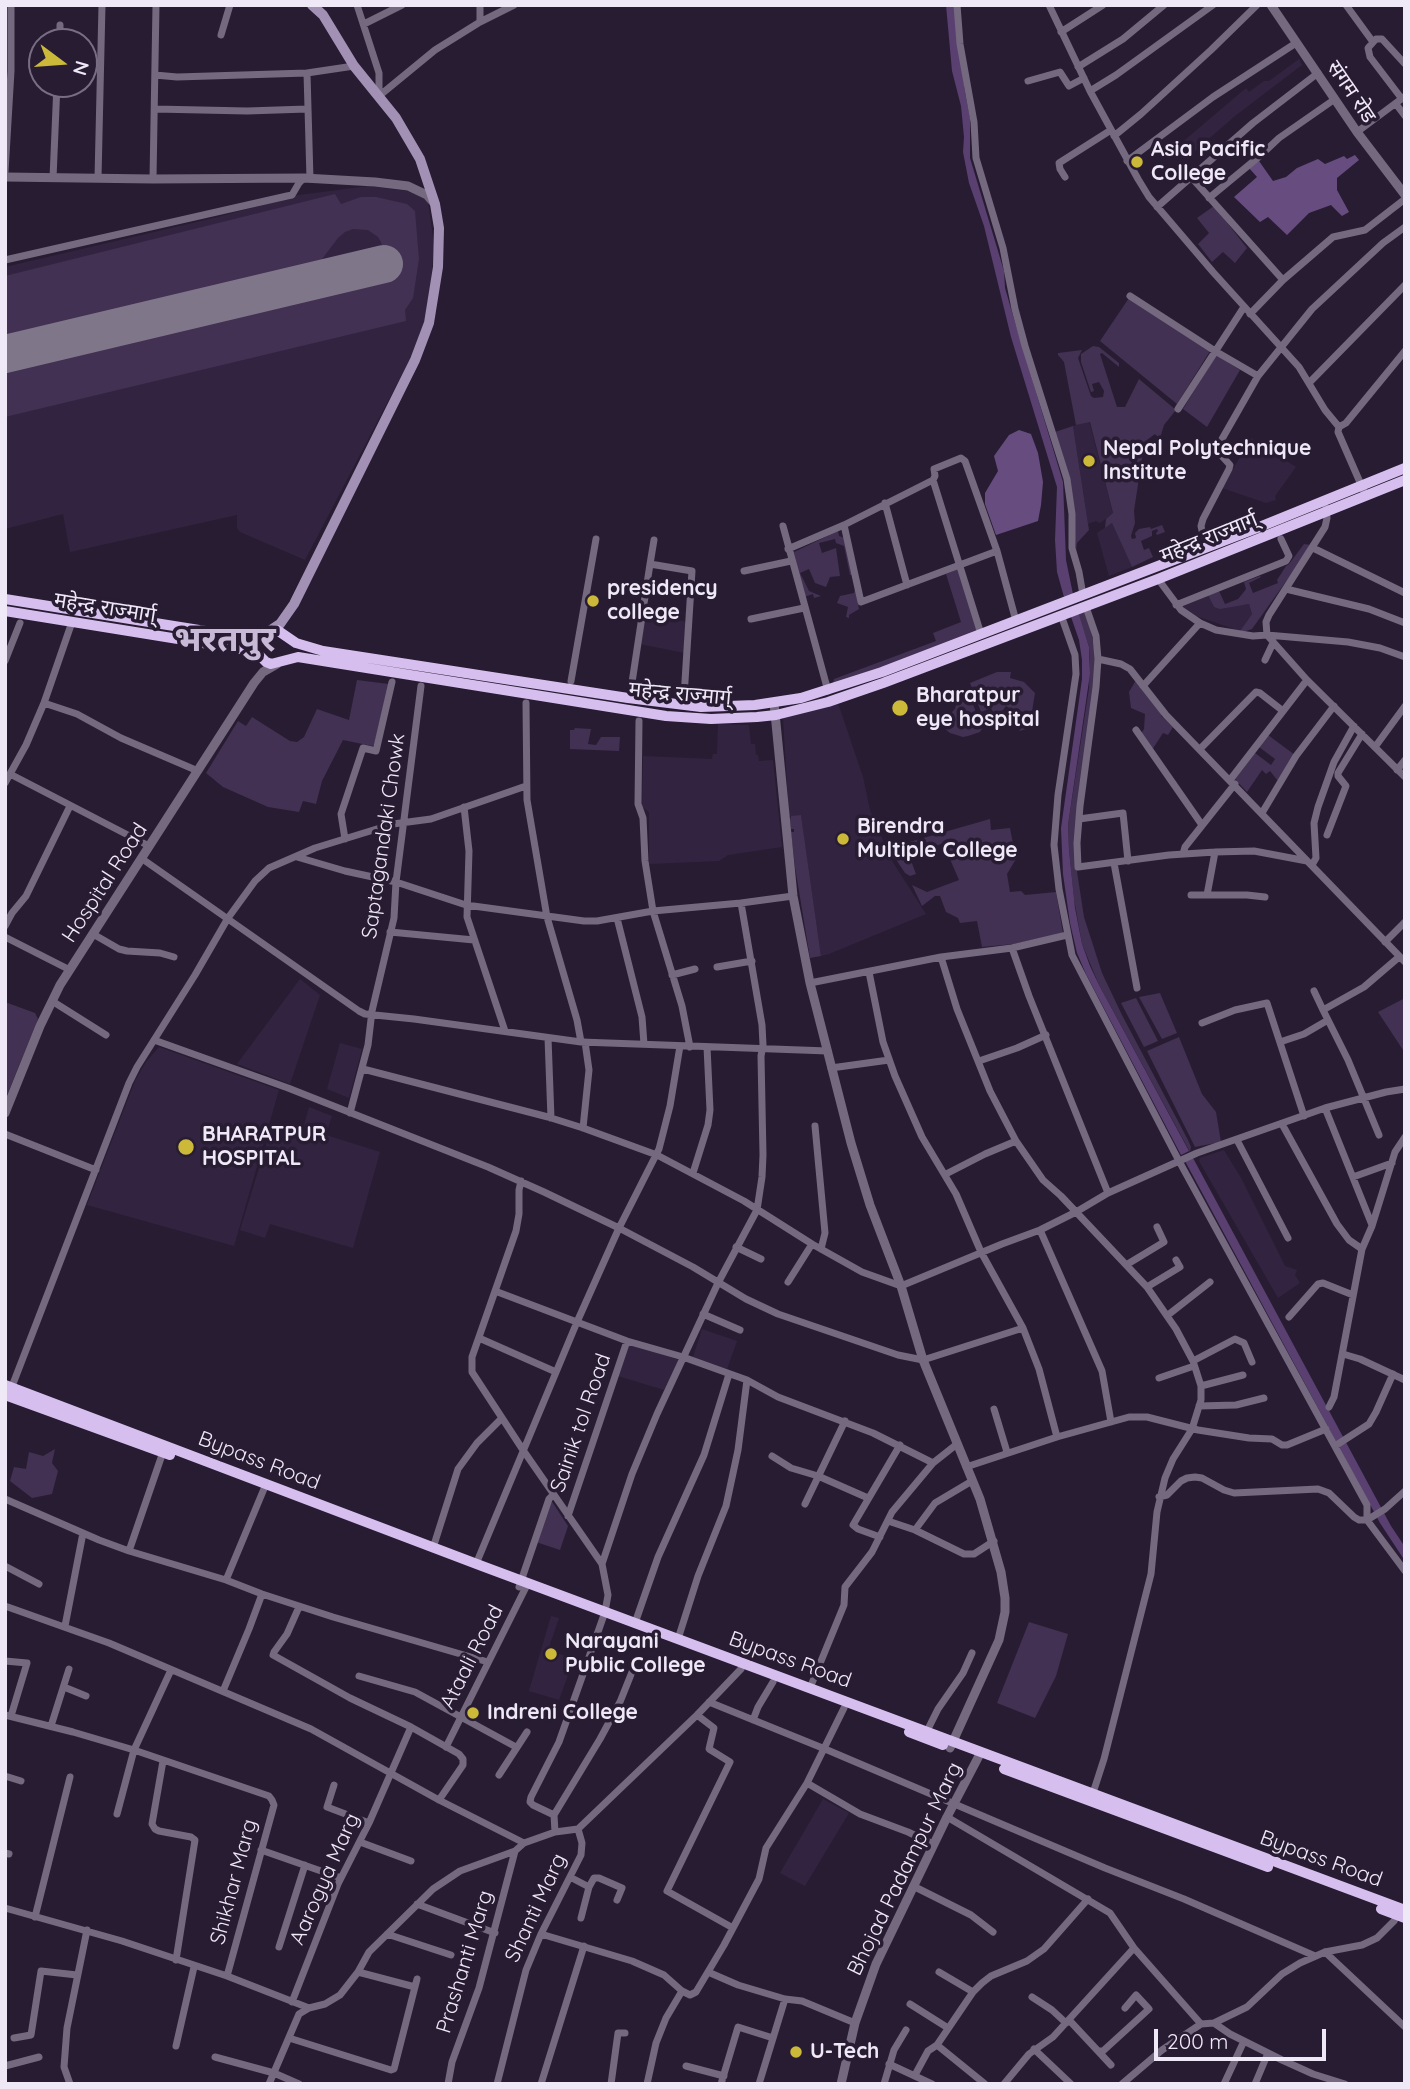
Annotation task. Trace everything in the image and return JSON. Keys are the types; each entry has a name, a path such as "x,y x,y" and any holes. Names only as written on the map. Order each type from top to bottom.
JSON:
{"highway":[{"name":"महेन्द्र राज्मार्ग्","path":"1363,491 1405,468"},
{"name":"महेन्द्र राज्मार्ग्","path":"5,599 224,634 249,636 269,631 282,632 288,638 323,651 628,698 715,707 775,709 828,702 1063,615 1082,602 1363,491 1405,480"},
{"name":"महेन्द्र राज्मार्ग्","path":"5,611 239,648 259,655 266,662 279,663 298,657 683,718 736,719 828,691 934,647 981,634 1060,603 1082,602 1158,579 1325,506"},
{"path":"259,655 259,639 269,631"},
{"path":"279,663 286,659 290,650 288,638"},
{"name":"Bypass Road","path":"7,1391 163,1452 265,1488"},
{"name":"Bypass Road","path":"7,1391 604,1615 773,1682 951,1744 1402,1913"},
{"name":"Bypass Road","path":"363,1525 476,1564 523,1585"},
{"name":"Bypass Road","path":"604,1615 635,1623 927,1731 951,1744"}],"main road":[{"path":"269,631 280,624 294,604 415,360 425,337 433,305 438,267 439,228 435,204 420,159 396,118 354,66 331,27 312,5"},
{"path":"288,638 294,604"}],"street":[{"path":"11,5 11,71 5,175 153,179 307,178 400,184 427,195 435,204"},
{"path":"98,178 102,5"},
{"path":"153,179 156,5"},
{"path":"220,35 230,5"},
{"path":"357,5 379,74 379,96"},
{"path":"363,24 402,5"},
{"path":"480,5 480,22"},
{"path":"379,96 435,50 514,5"},
{"path":"957,5 960,44 974,122 976,158 1003,247 1022,334 1067,479 1072,514 1072,548 1079,572 1082,602 1096,636 1097,687 1079,819 1078,867 1183,854 1254,851 1310,863"},
{"path":"1049,5 1060,32 1127,161 1157,207 1310,382 1325,410 1339,427 1338,432 1363,491"},
{"path":"1060,32 1103,5"},
{"path":"1078,66 1123,39 1164,5"},
{"path":"1090,91 1213,5"},
{"path":"1065,177 1059,163 1141,114 1257,5"},
{"name":"संगम रोड","path":"1271,5 1357,132 1405,197"},
{"path":"1346,5 1373,41"},
{"path":"61,24 61,28"},
{"path":"1405,64 1382,39 1373,41 1368,48 1370,57 1401,100 1405,116"},
{"path":"1127,161 1213,97 1296,43"},
{"path":"155,75 177,77 307,73 354,66"},
{"path":"1028,81 1060,72 1069,86 1084,78"},
{"path":"307,73 307,178"},
{"path":"1157,207 1253,123 1318,73"},
{"path":"53,178 56,98"},
{"path":"1209,198 1279,138 1335,99"},
{"path":"1357,132 1401,100"},
{"path":"155,109 307,109"},
{"path":"1191,177 1283,280"},
{"path":"5,260 292,195 299,183 307,178"},
{"path":"1178,409 1214,351 1247,311 1333,237 1365,230 1405,197"},
{"path":"1203,535 1203,519 1230,465 1217,450 1218,446 1258,376 1312,309 1383,243 1405,227"},
{"path":"1310,382 1405,285"},
{"path":"1130,296 1214,351 1258,376"},
{"path":"1339,427 1346,423 1405,351"},
{"path":"981,634 933,480 934,469 938,466 961,458 965,461 997,551 1016,621"},
{"path":"788,549 844,525 933,480"},
{"path":"886,503 908,586"},
{"path":"1325,506 1325,527 1266,622 1267,635 1307,680 1405,777"},
{"path":"844,525 861,602 997,551"},
{"path":"783,526 828,691"},
{"path":"571,681 596,539"},
{"path":"1176,605 1286,561 1289,556 1281,539"},
{"path":"631,689 654,540"},
{"path":"1313,548 1405,593"},
{"path":"744,570 791,561"},
{"path":"650,564 692,571 684,697"},
{"path":"1158,579 1176,605 1200,623 1229,633 1348,642 1380,648 1405,657"},
{"path":"1286,589 1369,609 1405,623"},
{"path":"751,619 804,608"},
{"path":"1063,615 1075,655 1076,674 1073,706 1062,759 1054,845 1059,889 1072,955 1367,1505 1371,1519 1405,1571"},
{"path":"5,783 44,703 72,622"},
{"path":"5,661 20,623"},
{"path":"1143,686 1200,623"},
{"path":"1265,660 1273,643"},
{"name":"Hospital Road","path":"254,683 259,655"},
{"path":"1098,659 1126,666 1166,715 1402,960 1364,988 1323,1010"},
{"name":"Hospital Road","path":"5,1113 40,1026 70,970 254,683 263,672 279,663"},
{"path":"1183,854 1185,847 1307,680"},
{"path":"345,839 341,814 363,748 376,751 392,682"},
{"name":"Saptagandaki Chowk","path":"350,1113 363,1069 372,1014 394,918 396,882 421,686"},
{"path":"1200,749 1256,692 1260,692 1283,711"},
{"path":"44,703 77,714 121,738 198,771"},
{"path":"526,703 526,786 547,917 589,1070 583,1128"},
{"path":"1262,813 1296,756 1334,706"},
{"path":"1375,747 1405,706"},
{"path":"775,709 793,895 810,983 831,1068 860,1176 901,1286 923,1360 980,1499 994,1541 1005,1598 1002,1625 994,1653 951,1744"},
{"path":"639,721 638,804 643,818 645,862 653,911 682,1006 690,1046"},
{"path":"1310,863 1316,858 1314,823 1318,807 1334,762 1354,726"},
{"path":"1136,730 1202,825"},
{"path":"1327,835 1346,786 1338,773 1362,734"},
{"path":"1397,770 1405,760"},
{"path":"10,774 149,846"},
{"path":"7,1391 129,1083 228,918 262,873 278,863 315,848 393,824 431,819 526,786"},
{"path":"5,926 26,896 70,806"},
{"path":"464,807 469,851 467,916 505,1031"},
{"path":"1079,819 1123,813 1128,861"},
{"path":"1207,895 1215,852"},
{"path":"297,857 345,872 396,882 466,905 584,921 793,895"},
{"path":"141,858 359,1011 583,1042 828,1051"},
{"path":"1114,863 1137,988"},
{"path":"1191,895 1265,897"},
{"path":"602,1564 632,1474 683,1357 736,1247 757,1210 763,1155 762,1025 741,903"},
{"path":"617,918 640,1006 644,1044"},
{"path":"1385,942 1405,922"},
{"path":"390,932 474,940"},
{"path":"93,934 127,951 160,953 174,957"},
{"path":"810,983 941,957 1012,948 1067,935"},
{"path":"5,937 70,970"},
{"path":"1012,948 1108,1193"},
{"path":"941,957 957,1009 989,1091 1016,1141 1043,1180 1147,1287 1168,1315 1193,1363 1200,1386 1199,1406 1192,1429 1168,1469 1160,1497 1151,1574 1104,1759 1091,1798"},
{"path":"717,967 752,961"},
{"path":"672,975 695,969"},
{"path":"869,972 889,1060 922,1137 946,1174 981,1252 1023,1328 1039,1369 1057,1437"},
{"path":"1314,991 1348,1060 1379,1135"},
{"path":"52,1001 106,1035"},
{"path":"1202,1023 1235,1010 1267,1003 1304,1116"},
{"path":"1280,1042 1304,1034 1328,1020"},
{"path":"979,1061 1046,1035"},
{"path":"548,1038 551,1118"},
{"path":"154,1040 288,1088 521,1181 693,1266 746,1299 778,1314 898,1355 923,1360 1023,1328"},
{"path":"476,1564 577,1322 619,1228 657,1155 670,1106 680,1046"},
{"path":"693,1173 710,1110 707,1047"},
{"path":"831,1068 889,1060"},
{"path":"363,1069 551,1118 657,1155 744,1201 862,1272 901,1286 1040,1230 1108,1193 1197,1153 1325,1108 1405,1089"},
{"path":"1325,1108 1372,1226"},
{"path":"1282,1124 1337,1224 1349,1240 1362,1250"},
{"path":"815,1126 825,1233 821,1248"},
{"path":"5,1134 96,1170"},
{"path":"1237,1140 1288,1238"},
{"path":"946,1174 1016,1141"},
{"path":"1329,1407 1334,1397 1362,1250 1395,1152 1404,1142"},
{"path":"1353,1177 1392,1163"},
{"path":"521,1181 516,1231 472,1357 472,1372 602,1564 608,1595 604,1615 559,1742 531,1797 530,1802 533,1805 554,1815"},
{"path":"1126,1265 1164,1242 1157,1227"},
{"path":"1040,1230 1102,1371 1111,1422"},
{"path":"788,1282 812,1244"},
{"path":"736,1247 761,1259"},
{"path":"1147,1287 1180,1266 1176,1260"},
{"path":"1168,1315 1210,1282"},
{"path":"1289,1317 1318,1284 1323,1283 1353,1295"},
{"path":"495,1291 627,1341 747,1380 779,1397 845,1421 933,1462"},
{"path":"703,1314 740,1330"},
{"path":"479,1338 556,1371"},
{"path":"1159,1378 1236,1339 1244,1343 1252,1362"},
{"name":"Sainik tol Road","path":"568,1516 627,1341"},
{"path":"1343,1354 1405,1380"},
{"path":"635,1623 662,1549 704,1455 729,1374"},
{"path":"1335,1446 1373,1419 1393,1374"},
{"path":"1200,1386 1243,1375"},
{"path":"678,1639 698,1576 726,1506 738,1450 747,1380"},
{"path":"1199,1406 1236,1405 1264,1398"},
{"path":"993,1409 1007,1452"},
{"path":"966,1467 1007,1452 1129,1417 1147,1417 1192,1429 1272,1439 1282,1445 1326,1429"},
{"path":"433,1548 458,1469 477,1443 502,1418"},
{"path":"805,1504 845,1421"},
{"path":"810,1688 844,1605 845,1587 872,1552 892,1512 933,1462 957,1444"},
{"path":"880,1537 858,1530 853,1525 901,1445"},
{"path":"129,1550 163,1452"},
{"path":"772,1456 791,1468 818,1476 868,1498"},
{"path":"1160,1497 1167,1495 1181,1481 1195,1477 1234,1493 1318,1489 1329,1493 1359,1520 1371,1519 1405,1491"},
{"path":"915,1530 935,1503 972,1480"},
{"path":"226,1580 265,1488"},
{"name":"Ataali Road","path":"446,1747 523,1585 548,1499 554,1495"},
{"path":"5,1499 129,1550 226,1580 299,1607 488,1662"},
{"path":"888,1521 970,1555 994,1541"},
{"path":"65,1626 83,1533"},
{"path":"5,1566 39,1584"},
{"path":"223,1691 262,1594"},
{"path":"5,1606 109,1643 311,1729 439,1800 524,1843"},
{"path":"299,1607 287,1634 274,1652 275,1658 411,1727 463,1759 463,1765 439,1800"},
{"path":"927,1731 938,1709 963,1673 972,1653"},
{"path":"5,1661 27,1662 8,1716"},
{"path":"51,1726 69,1669"},
{"path":"269,2084 299,2014 340,1995 369,1952 433,1889 460,1871 515,1851 524,1843 555,1832 578,1829 741,1669"},
{"path":"117,1814 134,1751 171,1670"},
{"path":"555,1832 554,1815 600,1739 620,1702 632,1672"},
{"path":"359,1676 415,1692 516,1747"},
{"path":"753,1720 773,1682"},
{"path":"64,1687 86,1696"},
{"path":"709,1702 1315,1956"},
{"path":"541,1934 632,1961 664,1975 690,1995 696,1992 760,1879 765,1848 807,1783 844,1708"},
{"path":"697,1715 714,1728 709,1749 730,1762 667,1891 733,1928"},
{"name":"Shikhar Marg","path":"8,1716 134,1751 272,1800 274,1805 226,1976"},
{"name":"Aarogya Marg","path":"292,2002 341,1878 369,1823 411,1727"},
{"path":"499,1775 527,1732"},
{"name":"Bhojad Padampur Marg","path":"841,2084 855,2023 873,1972 933,1844 980,1755"},
{"path":"163,1761 152,1824 159,1831 195,1840 176,1960"},
{"path":"5,1776 21,1781"},
{"path":"35,1917 70,1777"},
{"path":"807,1783 860,1814 933,1844"},
{"path":"334,1785 327,1807 369,1823"},
{"path":"947,1817 1110,1913 1135,1948 1201,2024"},
{"name":"Shanti Marg","path":"497,2084 526,1970 581,1855 582,1843 578,1829"},
{"path":"360,1842 411,1861"},
{"path":"261,1850 341,1878"},
{"name":"Prashanti Marg","path":"448,2084 495,1933 515,1851"},
{"path":"279,1947 304,1866"},
{"path":"569,1877 589,1887"},
{"path":"581,1918 592,1879 596,1878 622,1888 617,1900"},
{"path":"913,1886 971,1915 993,1932"},
{"path":"915,2075 928,2051 937,2045 973,1992 991,1976 1021,1964 1044,1949 1088,1899"},
{"path":"418,1904 495,1933"},
{"path":"5,1908 87,1930 226,1976 309,2008"},
{"path":"1122,2084 1162,2050 1201,2024 1214,2023 1247,2007 1282,1974 1325,1952 1362,1945 1377,1938 1402,1913"},
{"path":"70,2084 64,2067 67,2028 87,1930"},
{"path":"387,1934 451,1955"},
{"path":"541,2084 584,1946"},
{"path":"1004,2084 1028,2054 1053,2037 1135,1948"},
{"path":"1325,1952 1405,2026"},
{"path":"176,2046 194,1967"},
{"path":"14,2038 31,2035 41,1971 77,1975"},
{"path":"358,1972 415,1987"},
{"path":"708,1972 785,1999 802,2001 855,2023"},
{"path":"939,1972 973,1992"},
{"path":"289,2038 394,2069 417,1979"},
{"path":"647,2084 656,2043 666,2018 682,1991"},
{"path":"1098,2051 1103,2051 1149,2009 1136,1995 1125,2008"},
{"path":"1032,1997 1068,2022 1111,2065"},
{"path":"759,2084 785,1999"},
{"path":"292,2002 299,2014"},
{"path":"910,2004 948,2028"},
{"path":"1214,2023 1230,2034 1313,2074 1345,2084"},
{"path":"686,2066 722,2080 738,2027 773,2038"},
{"path":"884,2084 894,2050 906,2030"},
{"path":"611,2084 618,2033 625,2033"},
{"path":"1224,2084 1244,2041"},
{"path":"937,2045 985,2084"},
{"path":"1034,2049 1071,2084"},
{"path":"1255,2084 1268,2053"},
{"path":"5,2066 38,2057"},
{"path":"215,2057 274,2073 299,2084"},
{"path":"890,2064 932,2084"}],"shaded area":[{"path":"946,5 954,5 970,118 970,158 1004,271 1005,288 1063,482 1066,560 1073,594 1064,597 1057,572 1057,487 1011,337 984,226 969,183 963,152 961,106 952,71"},
{"path":"1299,59 1302,65 1235,116 1189,156 1179,145 1246,88 1249,92"},
{"path":"1355,155 1359,160 1337,178 1337,190 1349,212 1342,216 1331,205 1309,213 1287,235 1268,217 1260,222 1234,197 1257,177 1249,168 1259,161 1273,181 1286,177 1297,168 1318,159 1325,164 1344,156 1347,159"},
{"path":"369,186 407,191 423,197 428,202 434,245 424,324 410,359 305,560 240,532 237,528 237,515 70,552 63,514 5,529 5,267 214,218 299,195"},
{"path":"335,194 341,204 361,197 376,197 407,204 415,211 419,259 413,298 405,310 406,321 5,417 5,364 388,273 378,237 368,230 353,229 338,238 319,263 5,338 5,276"},
{"path":"1214,206 1247,248 1235,263 1223,252 1212,262 1198,244 1209,233 1197,218"},
{"path":"1129,298 1210,351 1177,404 1100,341"},
{"path":"1093,346 1099,347 1119,363 1119,367 1100,354 1117,407 1125,407 1139,379 1176,410 1164,425 1161,435 1158,437 1155,434 1147,440 1150,443 1142,458 1134,511 1135,523 1131,536 1132,539 1136,538 1135,533 1139,529 1162,525 1165,532 1157,535 1157,529 1152,531 1152,536 1141,541 1144,550 1149,548 1153,557 1132,567 1112,523 1105,528 1106,519 1113,513 1090,422 1076,425 1064,362 1058,355 1082,350 1078,358 1091,396 1103,397 1104,391 1099,382 1092,384 1094,391 1091,392 1081,362 1081,354"},
{"path":"1216,355 1240,370 1207,427 1183,409"},
{"name":"Nepal Polytechnique Institute","path":"1089,421 1113,514 1100,523 1096,521 1088,524 1073,426"},
{"path":"1073,426 1089,530 1077,543 1076,551 1055,432"},
{"path":"1019,430 1031,434 1038,453 1043,482 1038,521 996,535 985,504 985,493 998,471 994,456 1009,435"},
{"path":"1251,438 1296,467 1275,496 1276,500 1266,503 1222,488"},
{"path":"1112,523 1132,567 1109,576 1097,533"},
{"path":"838,531 839,536 845,538 859,609 849,615 849,618 846,617 848,607 837,603 840,596 854,593 855,589 844,546 836,543 835,539 819,543 822,553 836,548 840,576 830,577 826,587 815,583 809,569 800,573 809,591 821,596 814,598 813,594 804,597 794,552"},
{"path":"1304,544 1312,545 1252,629 1240,631 1252,614 1249,604 1220,609 1214,607 1208,595 1219,591 1225,604 1238,599 1246,589 1244,582 1261,577 1249,583 1253,593 1278,583 1277,580 1286,566"},
{"path":"958,569 978,632 832,688 834,679 936,641 933,633 961,622 946,574"},
{"path":"1208,595 1214,607 1249,604 1252,614 1240,631 1196,616 1182,606"},
{"path":"1076,607 1083,607 1096,656 1076,865 1084,917 1102,973 1188,1140 1190,1152 1099,985 1082,944 1074,899 1068,825 1089,688 1090,659 1089,647"},
{"path":"1077,608 1089,647 1090,674 1068,825 1075,908 1082,944 1090,966 1189,1151 1181,1155 1086,974 1077,953 1070,923 1063,874 1061,828 1082,679 1079,640 1069,611"},
{"path":"645,615 688,622 685,653 640,644"},
{"path":"997,672 1011,672 1010,678 1024,682 1035,693 1027,729 1019,731 1024,724 1016,717 1019,712 1006,706 1000,714 993,712 991,708 981,712 970,683"},
{"path":"357,680 389,684 374,745 343,740 322,781 316,804 303,801 299,812 268,807 223,787 206,773 238,721 246,726 252,717 290,741 297,742 304,737 317,709 349,720"},
{"path":"1136,680 1163,714 1161,716 1173,727 1168,735 1163,733 1152,750 1141,734 1145,714 1131,708 1129,692"},
{"path":"970,696 982,729 963,737 950,733 945,729 944,720 955,709 957,702"},
{"name":"Birendra Multiple College","path":"838,703 863,777 870,810 892,861 926,914 821,956 801,816 789,816 783,718"},
{"path":"718,724 749,725 751,744 755,744 759,761 773,760 782,847 728,855 719,861 649,864 649,812 642,807 643,756 712,759 713,754 717,754"},
{"path":"591,729 588,744 596,745 601,737 620,737 619,751 570,749 570,730"},
{"path":"1268,735 1295,755 1278,781 1270,771 1266,774 1262,770 1247,792 1235,779 1255,753 1271,765 1275,759 1259,747"},
{"path":"801,815 821,956 810,958 795,867 791,832 794,832 794,829 791,829 790,820 791,816"},
{"path":"990,819 991,830 1010,828 1016,859 1007,874 1010,892 1021,891 1025,895 1056,892 1063,933 1014,944 982,947 977,921 960,923 958,918 946,912 940,896 935,896 922,906 912,885 927,892 959,880 943,843 910,858 916,874 910,876 893,855 894,849 899,845"},
{"path":"300,979 320,995 290,1084 237,1064"},
{"path":"1160,993 1177,1033 1162,1039 1139,997"},
{"path":"1136,998 1158,1041 1144,1047 1121,1003"},
{"path":"1405,998 1405,1053 1378,1012"},
{"path":"5,1002 35,1013 38,1019 5,1100"},
{"path":"1179,1037 1202,1094 1216,1112 1221,1142 1195,1147 1147,1051"},
{"path":"340,1043 362,1049 349,1098 327,1089"},
{"name":"BHARATPUR HOSPITAL","path":"159,1047 279,1090 234,1246 87,1205 135,1081"},
{"path":"309,1107 332,1116 326,1135 380,1152 353,1248 270,1224 265,1238 240,1230 271,1129 301,1136"},
{"path":"1224,1150 1285,1266 1297,1270 1295,1275 1300,1283 1278,1298 1199,1161 1200,1158"},
{"path":"1193,1158 1391,1526 1405,1547 1405,1561 1380,1523 1185,1161"},
{"path":"702,1329 737,1341 727,1369 693,1357"},
{"path":"629,1343 679,1360 664,1390 618,1376"},
{"path":"55,1449 52,1463 58,1471 52,1494 32,1498 10,1481 14,1467 26,1469 29,1452 43,1456"},
{"path":"551,1500 568,1526 560,1550 536,1542"},
{"name":"Narayani Public College","path":"551,1616 559,1618 548,1650 574,1659 559,1700 529,1691"},
{"path":"1029,1622 1068,1634 1056,1676 1035,1718 997,1703"},
{"path":"823,1799 849,1813 805,1886 780,1873"}],"runway":[{"path":"5,354 384,264"}],"place":[{"name":"Asia Pacific College","path":"1137,162"},
{"name":"Nepal Polytechnique Institute","path":"1089,461"},
{"name":"presidency college","path":"593,601"},
{"name":"Bharatpur eye hospital","path":"900,708"},
{"name":"Birendra Multiple College","path":"843,839"},
{"name":"BHARATPUR HOSPITAL","path":"186,1147"},
{"name":"Narayani Public College","path":"551,1654"},
{"name":"Indreni College","path":"473,1713"},
{"name":"U-Tech","path":"796,2052"}],"district":[{"name":"भरतपुर","path":"225,640"}]}
